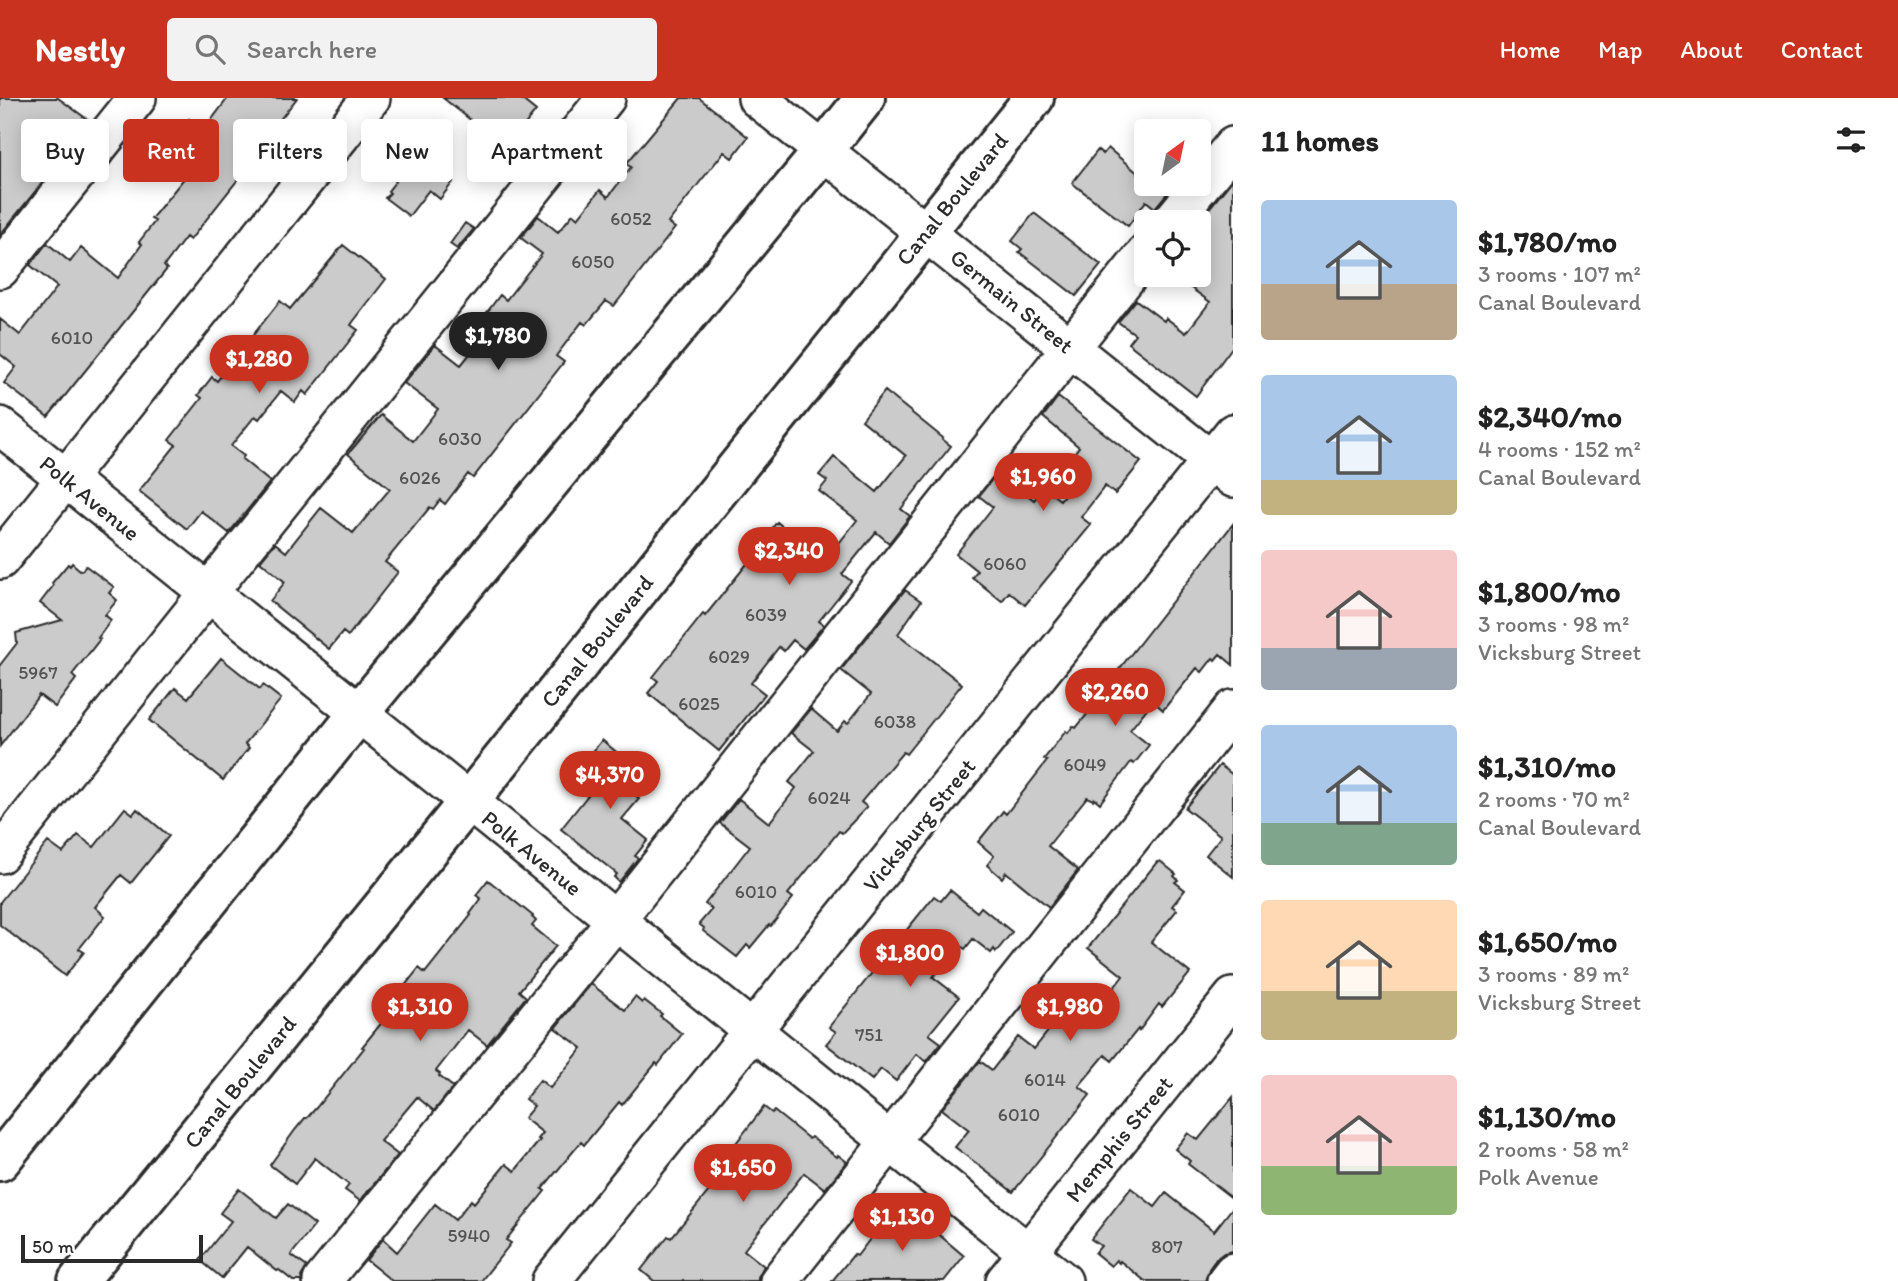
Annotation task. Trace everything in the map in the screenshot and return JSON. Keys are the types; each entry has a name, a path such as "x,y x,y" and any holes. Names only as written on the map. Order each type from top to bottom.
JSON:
{"main road":[{"path":"0,1161 359,713 865,98"},
{"name":"Canal Boulevard","path":"78,1281 468,802 1034,98"}],"street":[{"path":"0,269 137,98"},
{"path":"0,560 371,98"},
{"path":"0,854 606,98"},
{"name":"Germain Street","path":"757,98 1070,348 1226,457"},
{"path":"1181,210 1233,146"},
{"path":"322,1281 615,920 1134,268"},
{"name":"Polk Avenue","path":"0,426 1063,1281"},
{"name":"Vicksburg Street","path":"551,1281 753,1031 1226,457"},
{"path":"779,1281 1233,709"},
{"name":"Memphis Street","path":"1005,1281 1233,997"},
{"path":"1226,1281 1233,1272"}],"building":[{"path":"0,98 58,98 87,119 21,119 21,182 43,182 0,235"},
{"path":"228,98 297,98 281,119 233,119 233,182 236,182 190,240 186,237 164,266 167,269 48,417 4,383 16,367 0,354 0,319 20,335 57,287 30,265 47,243 70,262 81,248 118,278 155,221 151,219 181,182 219,182 219,119 212,119"},
{"path":"443,98 520,98 536,111 530,119 469,119"},
{"path":"681,98 699,98 748,137 732,158 724,152 696,187 668,223 675,228 614,306 606,301 586,325 582,322 556,356 564,362 473,478 468,474 445,504 440,500 433,509 430,507 385,562 398,572 348,636 343,632 329,649 270,601 285,582 260,561 275,543 286,552 321,508 353,533 390,489 348,454 381,415 413,441 438,409 404,383 435,345 461,365 495,323 485,315 500,295 506,300 542,254 521,238 538,216 558,232 573,214 578,218 600,190 608,197 620,182 627,182 627,172 631,167 627,163"},
{"path":"1108,148 1134,170 1134,196 1165,196 1155,208 1146,201 1140,210 1134,210 1134,218 1128,226 1072,183 1098,150 1103,154"},
{"path":"1233,179 1233,346 1196,396 1128,343 1135,334 1118,322 1136,300 1164,321 1166,318 1186,333 1210,302 1190,287 1211,287 1211,210 1208,210"},
{"path":"395,182 453,182 440,199 429,190 409,216 385,198 390,193 388,191"},
{"path":"1034,213 1101,265 1076,296 1019,252 1022,249 1012,241"},
{"path":"465,223 474,229 457,249 450,244"},
{"path":"343,245 386,279 351,325 358,330 307,395 303,391 295,402 281,391 259,419 255,416 231,446 270,482 229,533 201,511 187,529 139,491 176,445 169,440 202,398 198,395 212,377 217,381 280,301 290,309"},
{"path":"885,391 951,446 901,509 910,516 889,543 876,532 842,574 851,581 819,621 824,625 804,649 793,640 784,651 779,647 751,683 765,694 719,751 648,693 658,681 653,677 751,559 749,558 777,522 825,561 857,520 819,491 827,481 819,475 834,457 877,492 906,456 862,420"},
{"path":"1058,397 1141,462 1115,494 1105,486 1081,517 1091,525 1025,605 1009,592 1002,601 972,577 977,571 956,554 993,507 979,496 998,472 1034,500 1044,488 1060,500 1085,469 1070,458 1079,447 1043,417"},
{"path":"1233,524 1233,665 1220,654 1215,660 1213,658 1202,672 1197,668 1163,710 1153,701 1130,730 1149,745 1134,764 1131,762 1100,803 1087,797 1048,846 1078,870 1049,907 1006,872 1002,878 987,865 994,856 978,842 1003,811 1006,814 1047,761 1044,759 1066,731 1068,733 1073,726 1076,728 1120,674 1117,672"},
{"path":"72,563 81,571 86,566 114,587 109,593 117,600 105,615 111,620 72,675 76,679 55,707 39,695 0,746 0,665 17,643 16,633 62,620 40,603 53,586 52,583 68,564 70,566"},
{"path":"905,590 921,601 898,634 962,684 906,754 903,752 861,802 867,807 842,833 839,831 788,894 793,898 771,926 769,925 750,948 747,945 737,957 703,931 704,928 699,924 712,909 705,904 750,846 720,823 739,799 769,823 796,788 789,782 814,751 791,733 811,709 837,731 845,721 848,723 871,694 841,670"},
{"path":"221,658 260,689 263,685 281,699 245,744 249,748 223,780 149,720 175,688 188,698"},
{"path":"602,740 633,766 636,763 653,777 622,819 648,840 619,882 614,877 617,874 561,829 596,785 583,775 592,763 587,759"},
{"path":"1220,765 1233,775 1233,877 1206,855 1221,836 1185,808"},
{"path":"125,808 133,814 137,809 169,836 131,883 121,875 95,907 105,916 79,949 84,952 65,976 0,925 0,902 48,842 63,853 78,835 94,847"},
{"path":"1160,861 1176,874 1174,876 1178,880 1175,882 1185,890 1172,906 1177,910 1151,942 1190,973 1162,1007 1159,1004 1112,1061 1105,1055 1079,1086 1090,1095 1013,1192 955,1147 969,1130 942,1109 980,1061 992,1070 1018,1037 1034,1049 1072,1001 1091,1017 1123,976 1088,948"},
{"path":"488,880 533,916 536,921 532,926 556,946 519,991 526,997 487,1045 468,1030 436,1071 453,1087 434,1111 417,1097 380,1141 398,1155 360,1201 345,1190 349,1185 315,1158 295,1184 270,1165 295,1130 364,1048 362,1047 388,1015 384,1012 419,968 425,973 471,915 481,899 476,895"},
{"path":"950,890 977,912 981,907 1012,932 996,952 994,949 991,953 973,939 965,949 959,945 933,977 959,997 929,1034 941,1043 926,1062 917,1054 896,1081 881,1069 872,1080 826,1044 836,1032 829,1027 879,964 875,961 889,944 893,947 934,896 941,901"},
{"path":"591,984 625,1010 635,997 642,1003 644,1000 682,1034 622,1105 619,1102 584,1145 581,1142 542,1189 545,1191 506,1240 511,1243 481,1281 392,1281 366,1260 383,1239 397,1252 435,1204 455,1220 471,1200 474,1203 506,1164 515,1171 540,1140 538,1139 543,1133 524,1118 534,1106 525,1099 540,1080 550,1088 582,1048 555,1028"},
{"path":"1233,1097 1233,1199 1188,1164 1190,1161 1175,1149 1188,1133 1198,1140"},
{"path":"764,1107 772,1113 774,1111 809,1139 811,1137 847,1162 825,1189 804,1173 744,1250 764,1266 758,1281 654,1281 641,1270 668,1236 671,1238 743,1149 736,1143"},
{"path":"1131,1188 1155,1207 1166,1193 1214,1231 1233,1207 1233,1251 1216,1259 1205,1281 1145,1281 1120,1261 1119,1263 1116,1260 1111,1266 1095,1253 1101,1246 1091,1239"},
{"path":"239,1189 276,1218 288,1204 315,1225 291,1255 307,1267 301,1277 302,1281 293,1281 247,1247 222,1278 200,1260 231,1221 220,1213"},
{"path":"897,1204 915,1217 916,1215 964,1256 944,1281 832,1281 854,1254 857,1256"}]}
